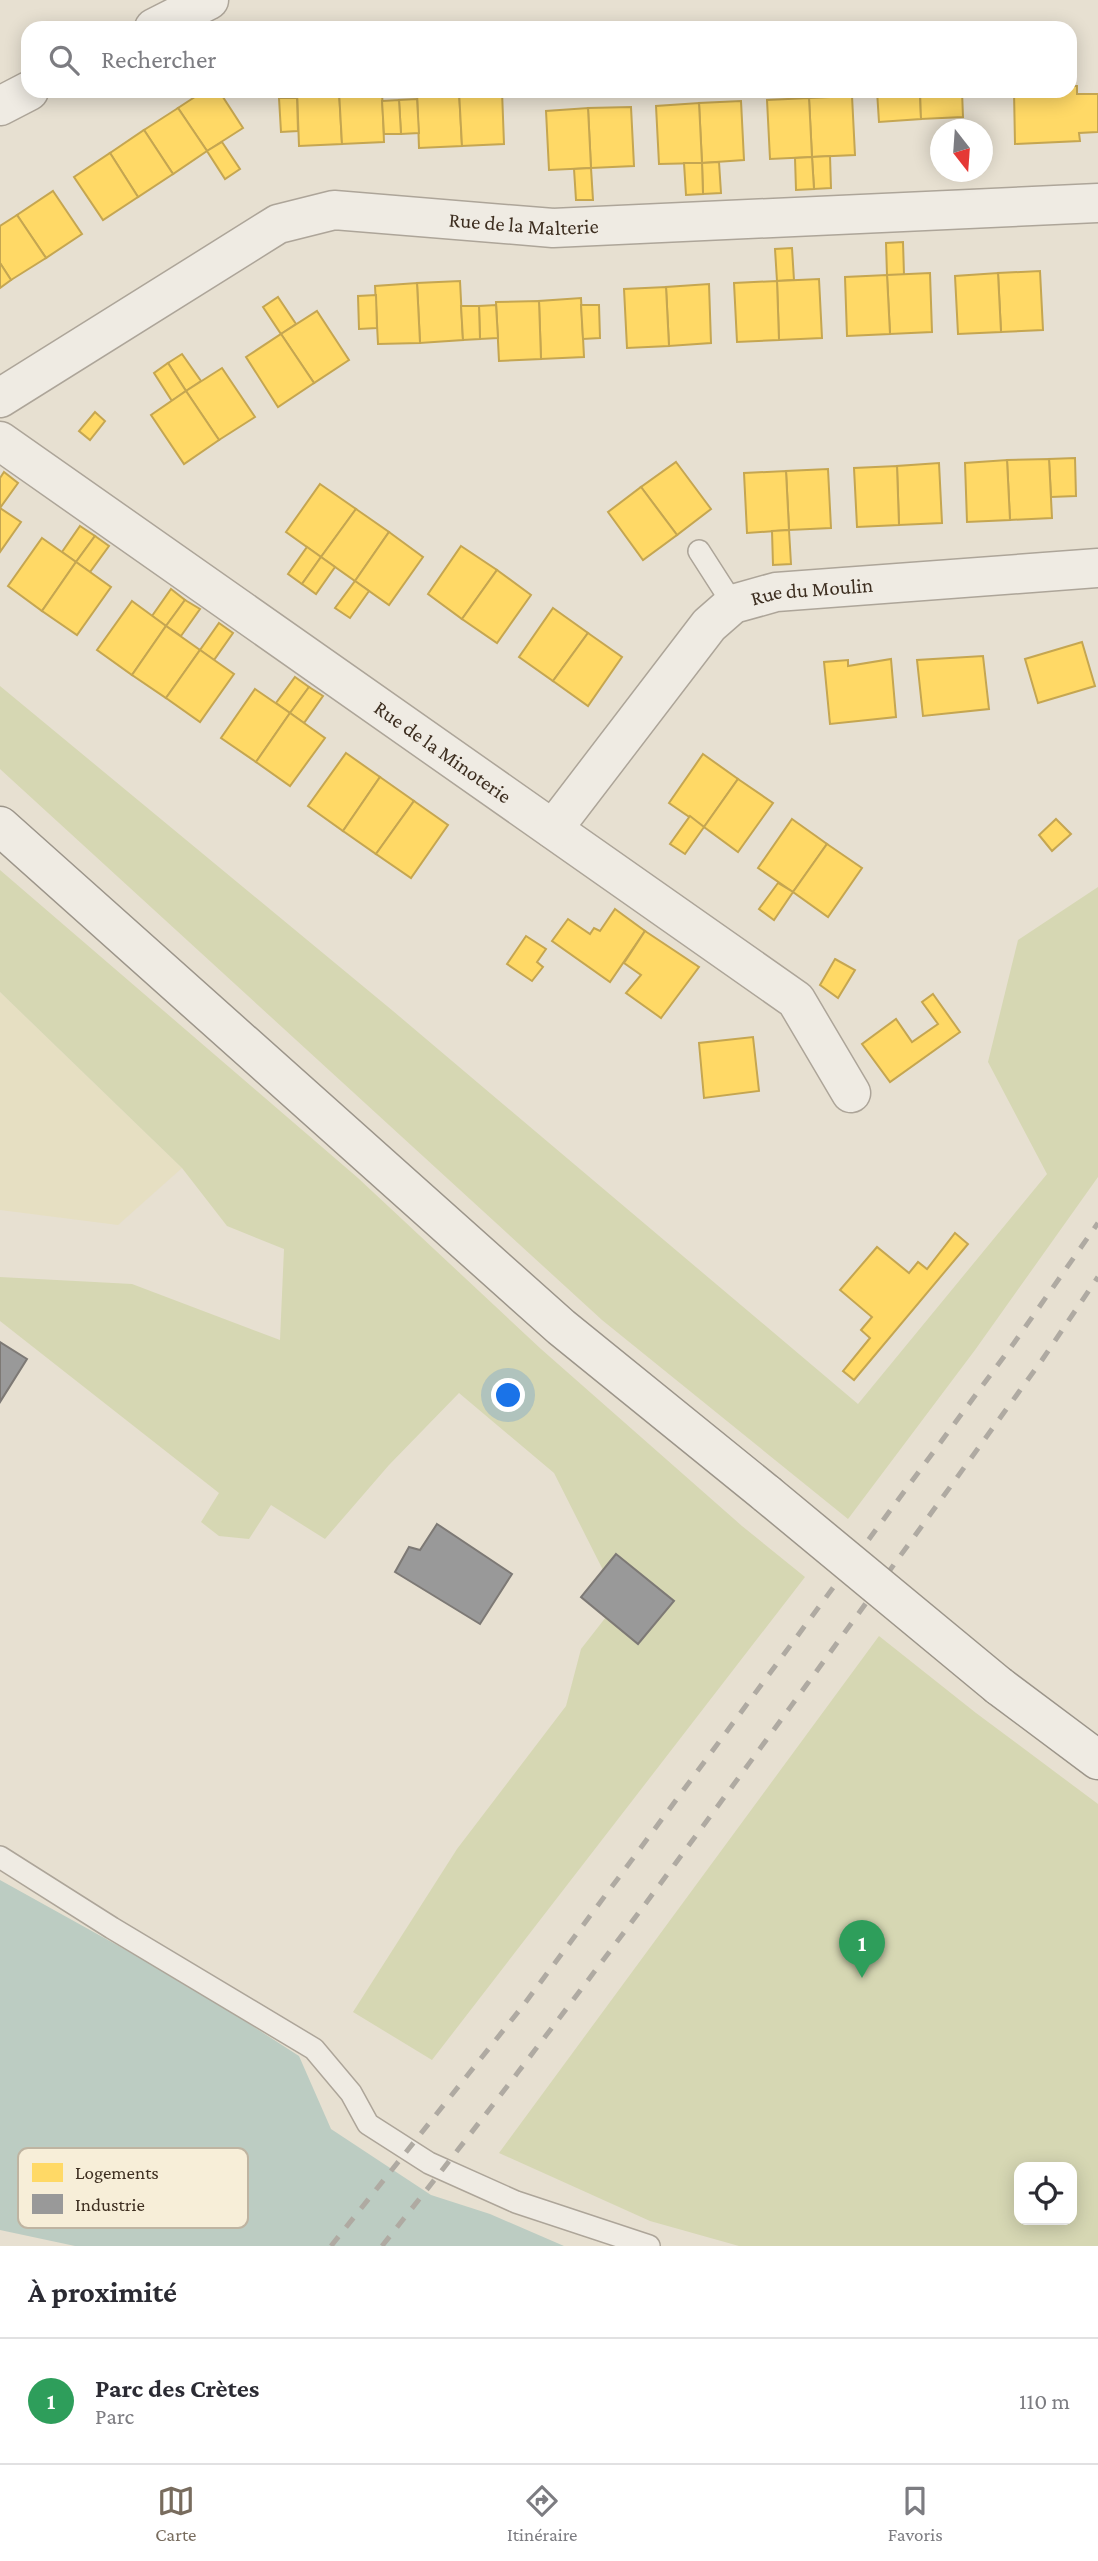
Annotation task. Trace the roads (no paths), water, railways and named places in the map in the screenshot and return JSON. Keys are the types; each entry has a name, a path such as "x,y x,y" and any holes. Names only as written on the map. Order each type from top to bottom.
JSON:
{"street":[{"path":"168,21 209,0"},
{"path":"0,106 21,95"},
{"name":"Rue de la Malterie","path":"0,398 278,224 334,210 553,228 1098,203"},
{"name":"Rue de la Minoterie","path":"0,441 796,1000 851,1093"},
{"name":"Rue du Moulin","path":"553,829 709,625 733,604 776,592 1098,568"},
{"path":"0,825 561,1327 999,1686 1098,1760"}],"lane":[{"path":"699,551 733,604"},
{"path":"0,1857 112,1928 314,2049 351,2092 368,2124 429,2163 516,2202 649,2246"}],"railway":[{"path":"331,2246 522,2007 1014,1343 1098,1223"},
{"path":"382,2246 635,1918 1042,1360 1098,1277"}],"place":[{"name":"Parc des Crètes","path":"862,1978"}]}
